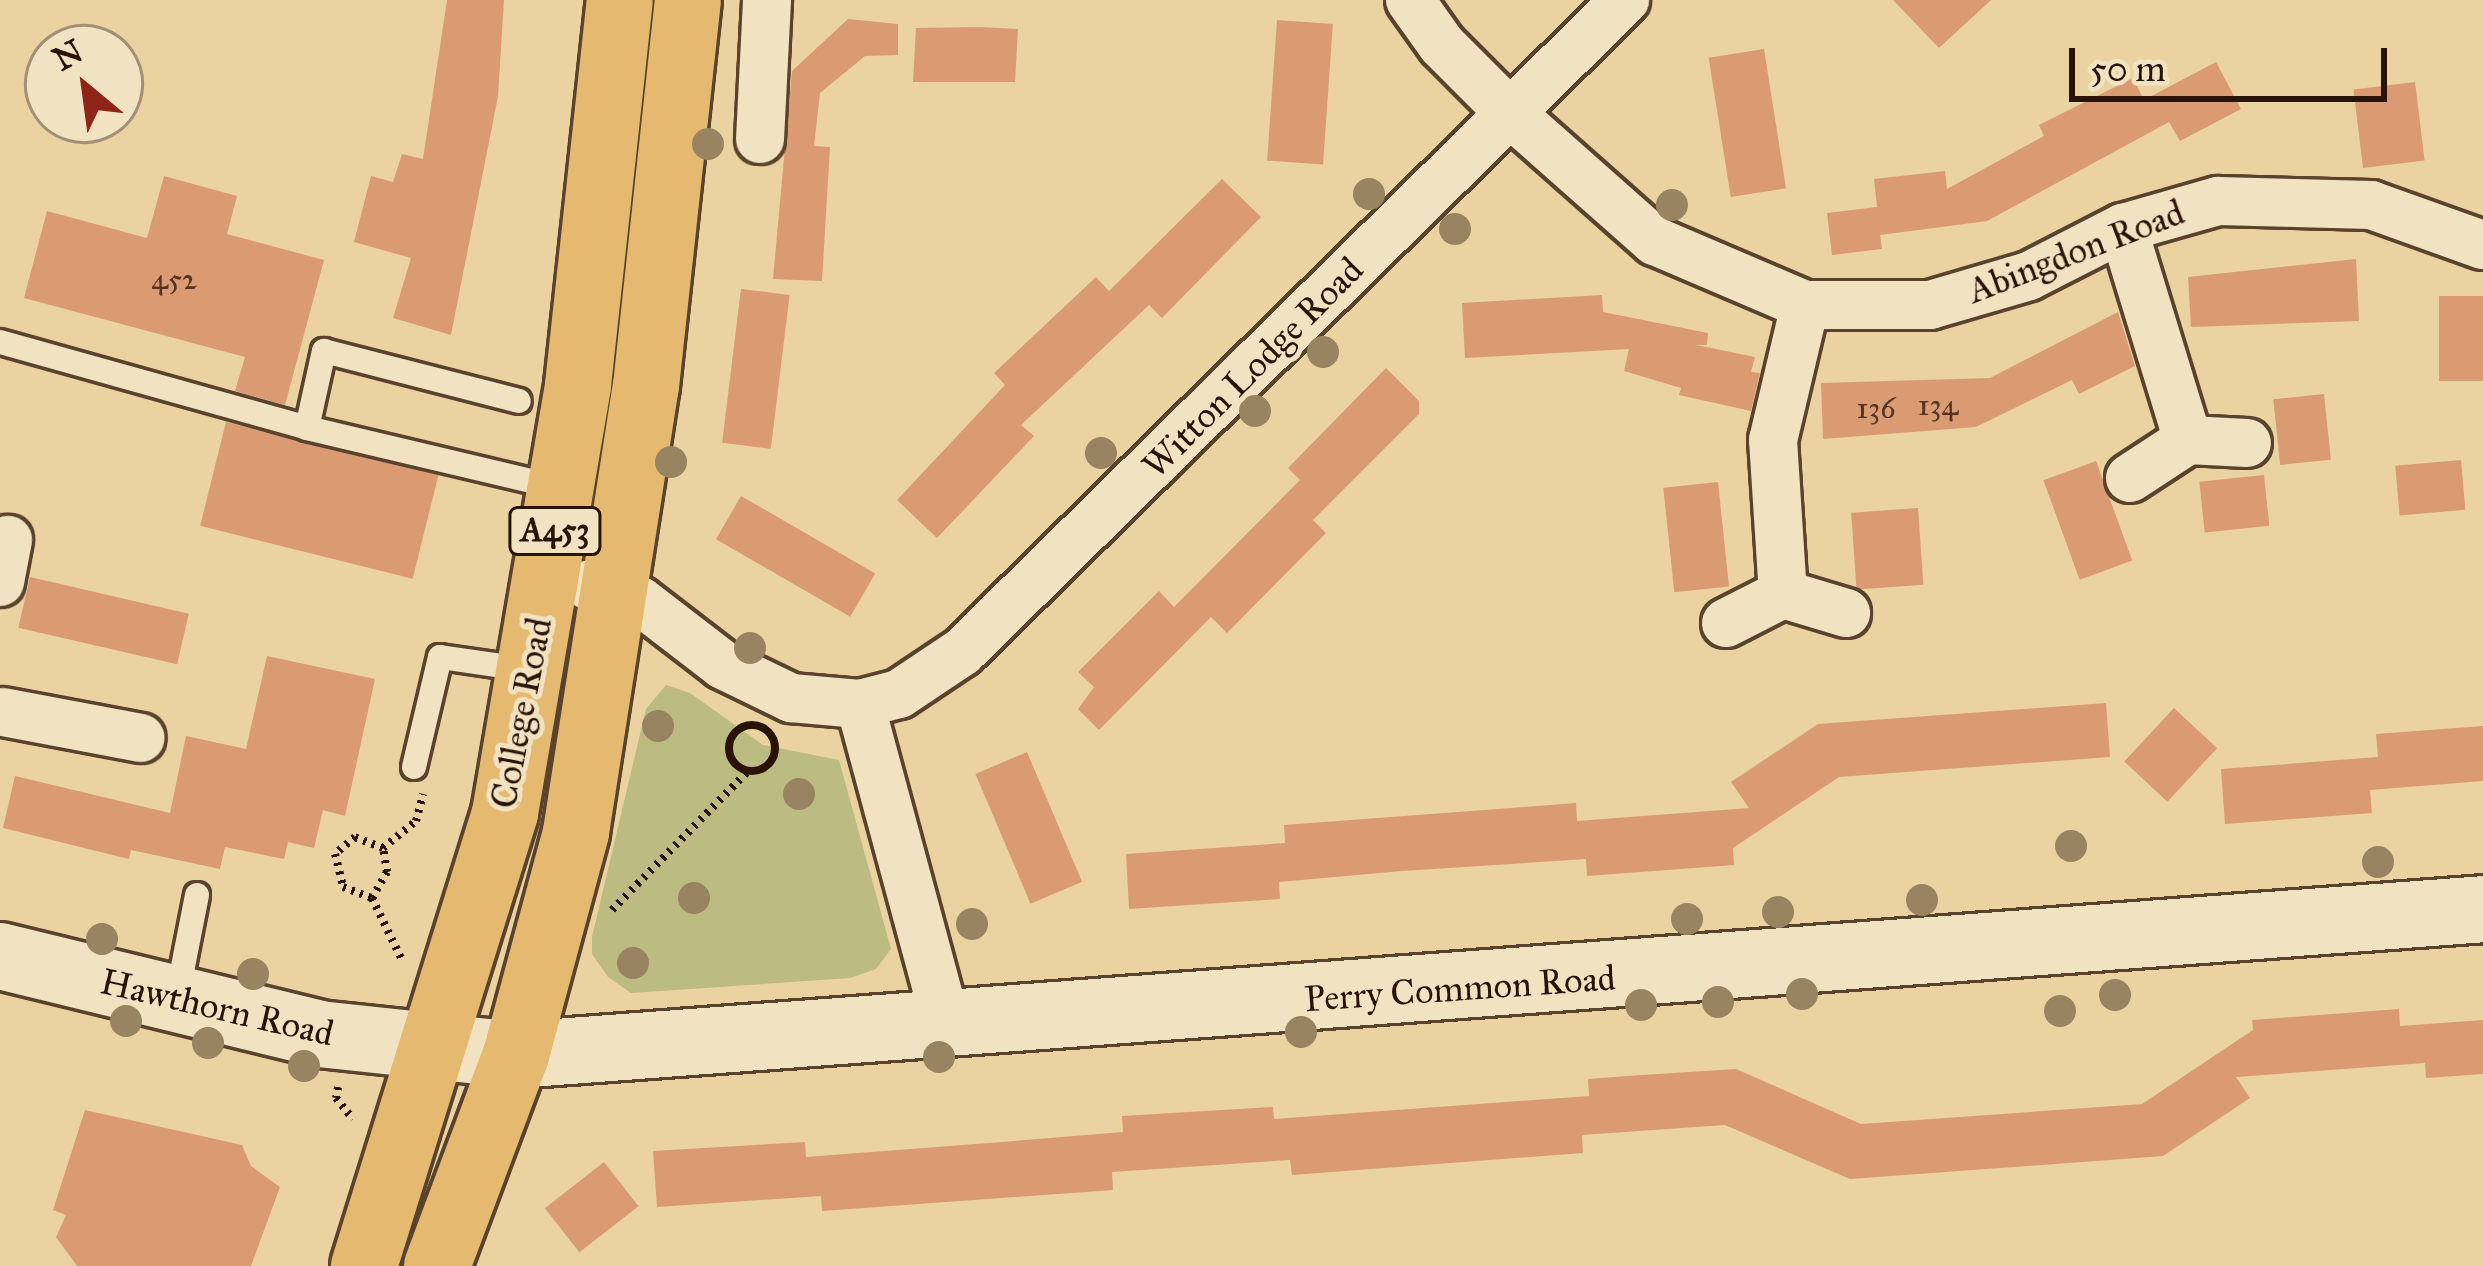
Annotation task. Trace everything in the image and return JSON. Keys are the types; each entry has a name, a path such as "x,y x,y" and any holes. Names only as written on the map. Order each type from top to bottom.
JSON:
{"main road":[{"name":"College Road","path":"436,1266 516,1054 576,832 613,589 596,494 600,227 620,0"},
{"name":"College Road","path":"364,1266 436,1052 505,813 547,578 596,494 688,0"}],"street":[{"path":"760,139 767,0"},
{"name":"Abingdon Road","path":"1410,0 1509,112 1654,241 1805,305 1930,305 2029,276 2123,228 2218,201 2371,205 2483,245"},
{"name":"Witton Lodge Road","path":"860,704 899,694 962,652 1625,0"},
{"path":"2123,228 2188,440"},
{"path":"1784,594 1773,440 1805,305"},
{"path":"2129,478 2188,440 2247,442"},
{"path":"547,578 613,589 723,665 791,698 860,704 947,1027"},
{"path":"1726,623 1784,594 1846,613"},
{"path":"1,710 141,738"},
{"name":"Perry Common Road","path":"436,1052 516,1054 947,1027 2483,909"},
{"name":"Hawthorn Road","path":"0,956 319,1034 436,1052"}],"lane":[{"path":"0,342 307,428 596,494"},
{"path":"307,428 324,351 519,401"},
{"path":"420,776 440,657 532,670"},
{"path":"176,999 197,895"}],"path":[{"path":"602,920 748,771 769,764 775,742 748,724 736,730 728,754 748,771"},
{"path":"383,848 416,821 420,776"},
{"path":"383,848 355,838 335,854 343,887 372,898 407,973"},
{"path":"372,898 387,872 383,848"}],"green space":[{"path":"666,685 690,693 763,745 839,760 891,949 876,969 850,978 631,993 608,977 592,954 592,937 646,709"}],"building":[{"path":"447,0 504,0 498,96 451,335 393,318 411,258 354,242 371,176 393,182 402,154 423,159"},
{"path":"1893,0 1991,0 1939,48"},
{"path":"848,19 898,24 898,55 865,56 820,93 814,146 830,147 822,281 773,279 792,71"},
{"path":"1277,20 1333,24 1323,165 1267,161"},
{"path":"916,28 1018,29 1015,82 913,82"},
{"path":"1764,49 1786,188 1731,197 1709,58"},
{"path":"2216,62 2241,109 2180,141 2169,122 1987,221 1880,235 1882,249 1832,255 1827,213 1877,207 1874,179 1945,171 1947,189 2044,136 2039,125 2133,78 2144,100"},
{"path":"2415,82 2425,160 2363,168 2353,90"},
{"path":"164,176 237,196 227,234 324,260 285,405 235,391 245,357 24,298 47,211 147,238"},
{"path":"1222,179 1261,217 1162,318 1149,305 1021,425 1034,436 937,538 897,500 1005,385 994,373 1096,277 1109,291"},
{"path":"2356,259 2359,321 2191,327 2188,277"},
{"path":"741,289 790,295 771,449 722,443"},
{"path":"1602,295 1603,312 1708,333 1707,345 1696,345 1755,357 1751,372 1760,373 1751,411 1679,395 1681,388 1624,371 1629,349 1465,358 1462,303"},
{"path":"2439,296 2483,296 2483,381 2439,381"},
{"path":"2118,312 2135,366 2079,394 2072,380 1976,427 1823,439 1821,383 1990,378"},
{"path":"1386,368 1419,401 1419,414 1313,520 1326,533 1227,633 1211,617 1099,730 1078,709 1094,687 1078,672 1159,591 1174,607 1300,480 1288,468"},
{"path":"2324,394 2331,460 2280,465 2273,399"},
{"path":"226,422 438,475 413,579 200,526"},
{"path":"2461,460 2465,510 2400,516 2395,466"},
{"path":"2096,461 2132,561 2080,580 2043,480"},
{"path":"2264,475 2269,526 2205,533 2199,482"},
{"path":"1718,482 1729,586 1674,592 1663,488"},
{"path":"741,496 875,574 850,617 716,539"},
{"path":"1918,508 1923,585 1857,589 1851,513"},
{"path":"30,577 189,614 177,664 18,628"},
{"path":"267,656 375,679 345,816 323,810 314,848 288,842 284,859 225,847 220,869 131,850 129,859 3,828 15,776 170,813 186,736 246,749"},
{"path":"2106,703 2110,757 1839,777 1733,848 1734,865 1587,876 1586,859 1402,871 1279,882 1280,899 1129,909 1126,854 1285,843 1284,825 1576,803 1577,821 1749,808 1731,782 1818,724"},
{"path":"2174,708 2217,748 2167,802 2124,761"},
{"path":"2483,726 2483,781 2370,790 2372,813 2225,824 2221,769 2378,757 2376,734"},
{"path":"1027,752 1082,882 1031,904 975,774"},
{"path":"2399,1009 2400,1026 2483,1020 2483,1074 2426,1078 2425,1063 2236,1077 2250,1098 2163,1156 1850,1179 1725,1125 1582,1135 1583,1153 1292,1175 1290,1160 1112,1172 1113,1190 822,1211 821,1196 657,1207 653,1151 805,1142 806,1157 1002,1142 1123,1132 1122,1116 1273,1107 1274,1119 1589,1096 1588,1079 1627,1076 1736,1069 1861,1124 2142,1104 2253,1030 2252,1020"},
{"path":"85,1110 242,1145 251,1166 280,1187 251,1266 77,1266 56,1237 66,1215 53,1210"},
{"path":"604,1162 638,1206 579,1252 545,1208"}]}
